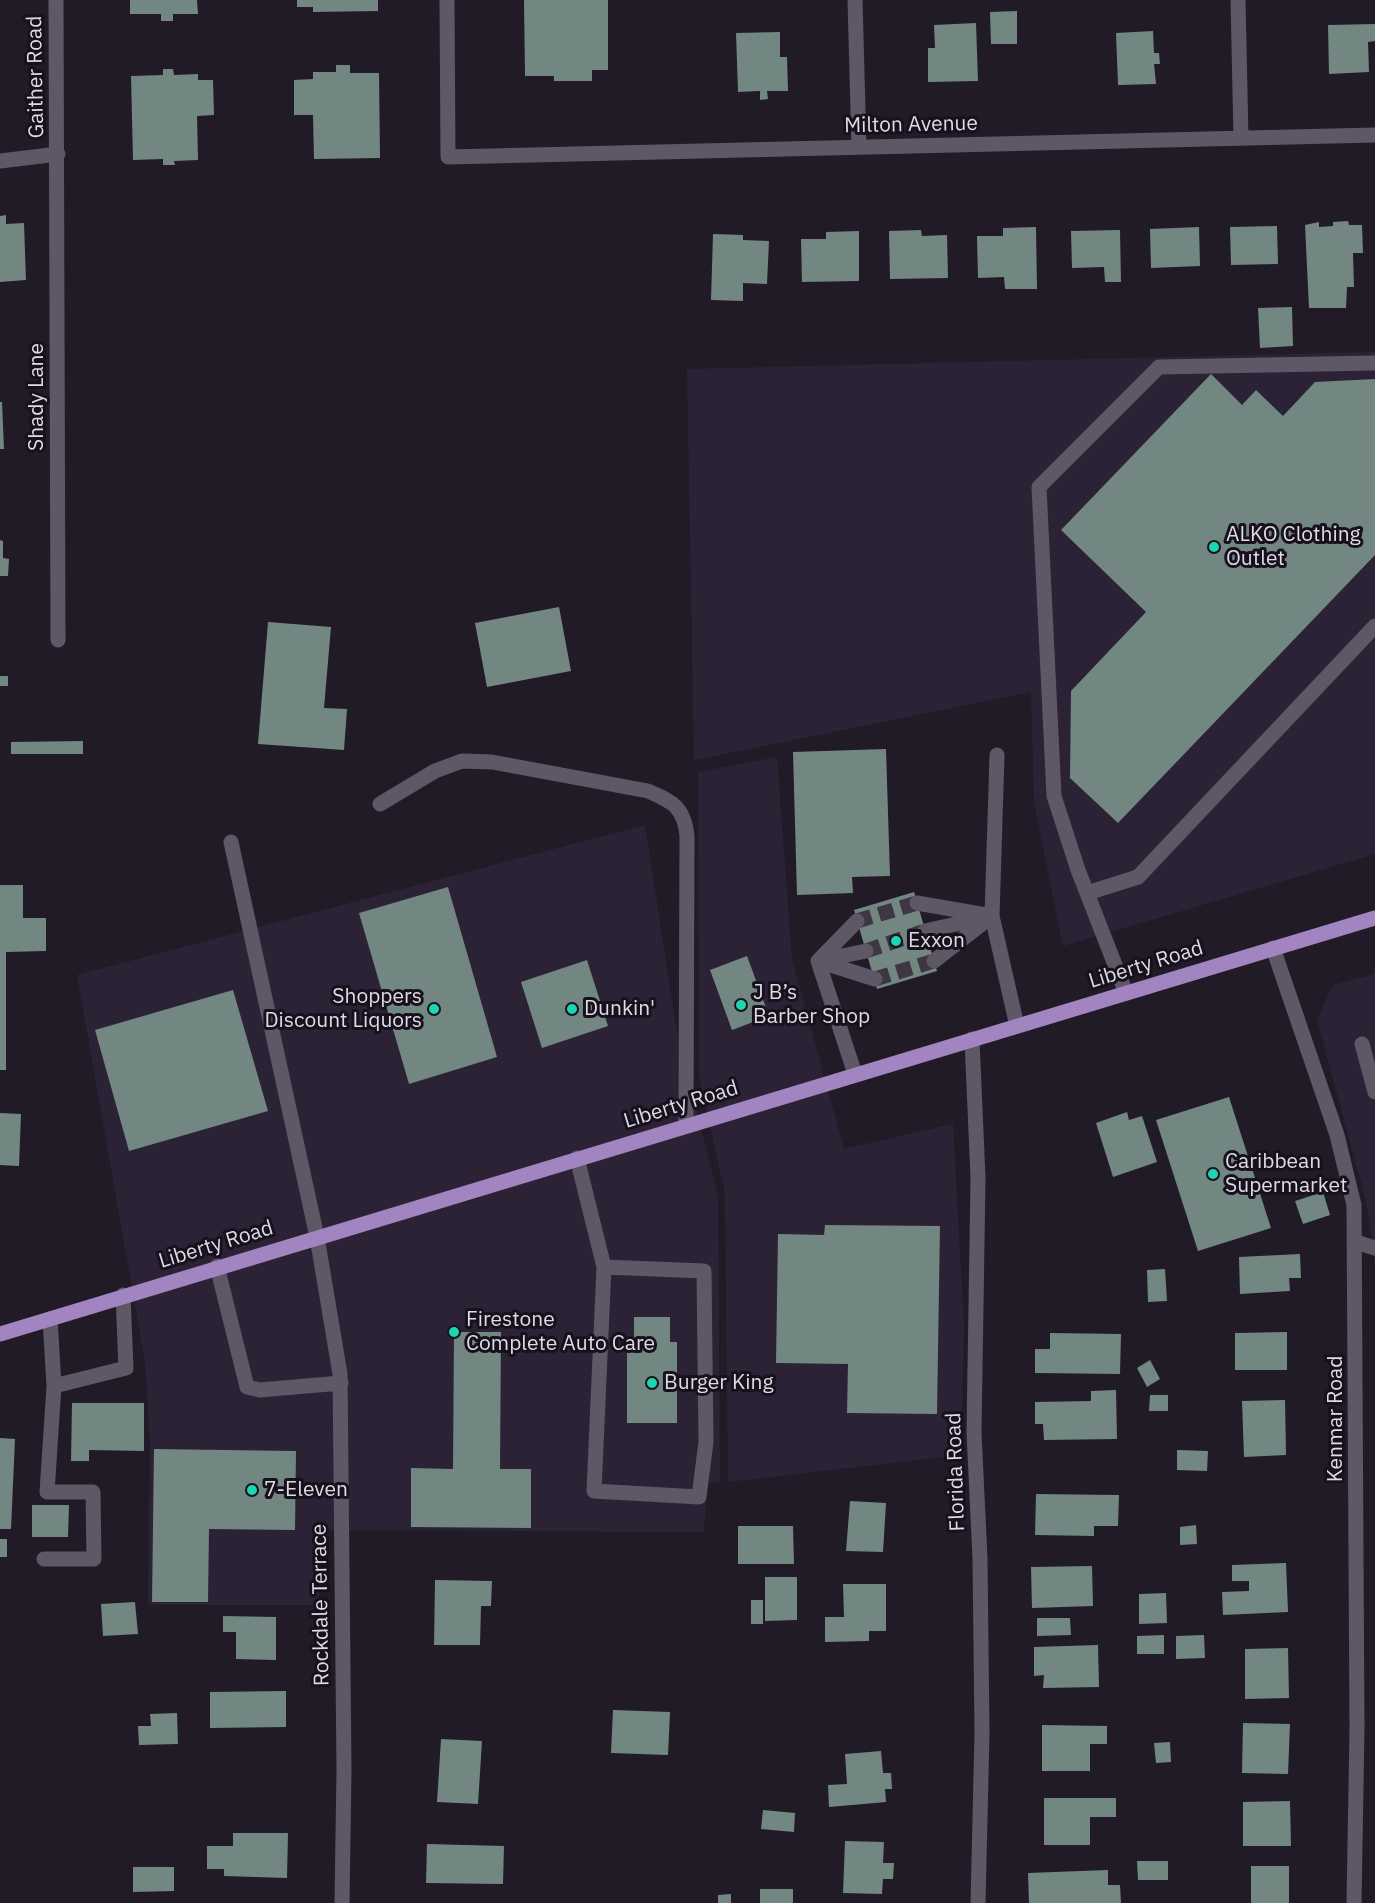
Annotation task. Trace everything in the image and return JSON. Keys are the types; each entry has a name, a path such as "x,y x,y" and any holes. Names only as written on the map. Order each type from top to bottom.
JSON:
{"main road":[{"name":"Liberty Road","path":"0,1334 217,1266 1375,918"}],"street":[{"name":"Gaither Road","path":"56,0 58,154"},
{"name":"Milton Avenue","path":"447,0 448,157 1375,135"},
{"path":"855,0 859,147"},
{"path":"1238,0 1241,138"},
{"path":"0,161 58,154"},
{"name":"Shady Lane","path":"58,154 58,640"},
{"path":"1126,993 1087,893 1054,796 1039,486 1160,367 1375,363"},
{"path":"1087,893 1138,877 1375,626"},
{"path":"997,755 992,916 1017,1026"},
{"path":"380,804 435,771 462,761 492,762 648,791 669,800 680,810 685,819 687,836 686,1125"},
{"name":"Rockdale Terrace","path":"231,842 317,1237 340,1383 342,1903"},
{"path":"917,903 992,916"},
{"path":"926,931 992,916"},
{"path":"934,961 992,916"},
{"path":"818,961 857,921"},
{"name":"Kenmar Road","path":"1273,948 1337,1135 1354,1205 1357,1728 1354,1903"},
{"path":"818,961 866,951"},
{"path":"818,961 874,979"},
{"path":"818,961 855,1074"},
{"name":"Florida Road","path":"972,1039 978,1178 974,1432 980,1558 982,1733 978,1903"},
{"path":"1362,1044 1375,1092"},
{"path":"577,1158 604,1267 594,1491 699,1497 706,1442 704,1271 604,1267"},
{"path":"1356,1242 1375,1248"},
{"path":"217,1266 247,1387 260,1390 340,1383"},
{"path":"54,1386 126,1368 123,1295"},
{"path":"44,1559 94,1559 93,1492 47,1492 54,1386 51,1319"}],"shaded area":[{"path":"1375,352 1375,854 1063,946 1034,803 1031,692 694,760 687,369"},
{"path":"777,757 792,959 844,1149 953,1124 964,1325 961,1455 728,1482 725,1194 699,1074 698,772"},
{"path":"645,825 676,1027 718,1197 720,1482 707,1483 704,1532 319,1530 319,1605 148,1605 150,1441 145,1362 77,975"},
{"path":"1375,974 1375,1261 1366,1201 1317,1019 1333,985"}],"building":[{"path":"130,0 197,0 198,14 173,14 173,21 161,21 161,14 130,14"},
{"path":"297,0 378,0 378,11 313,12 313,7 297,7"},
{"path":"524,0 608,0 608,70 592,70 592,81 554,81 554,76 525,76"},
{"path":"1017,11 1017,44 991,44 990,12"},
{"path":"976,23 978,81 928,82 928,48 935,48 934,25"},
{"path":"1375,24 1375,41 1368,42 1369,72 1329,74 1328,25"},
{"path":"1153,31 1154,53 1159,53 1160,64 1154,64 1156,84 1118,85 1116,33"},
{"path":"780,32 780,57 787,57 788,91 767,91 768,99 760,100 760,91 738,92 736,33"},
{"path":"336,65 350,65 350,73 379,73 380,158 314,159 313,115 294,115 294,80 313,79 313,72 336,72"},
{"path":"163,69 173,69 174,75 198,74 198,80 213,80 214,115 197,116 198,160 174,161 175,165 163,165 163,159 133,160 131,76 163,75"},
{"path":"6,215 6,224 24,223 26,280 0,282 0,216"},
{"path":"1348,221 1349,225 1362,225 1363,253 1353,253 1354,287 1347,287 1346,308 1309,308 1305,225 1319,222 1319,227 1333,226 1333,222"},
{"path":"1277,226 1278,264 1231,265 1230,227"},
{"path":"1036,227 1037,289 1005,289 1004,277 978,278 977,236 1003,236 1003,228"},
{"path":"1199,227 1200,266 1151,268 1150,229"},
{"path":"921,230 922,236 947,235 948,278 890,279 889,231"},
{"path":"1120,230 1121,282 1105,282 1104,267 1072,268 1071,231"},
{"path":"859,231 859,281 802,282 801,239 826,239 826,232"},
{"path":"713,234 743,235 743,240 769,241 767,284 743,283 743,301 711,300"},
{"path":"1292,307 1293,346 1260,348 1258,308"},
{"path":"1211,374 1242,405 1256,390 1283,416 1315,382 1375,379 1375,555 1118,823 1070,778 1071,691 1146,612 1061,530"},
{"path":"0,402 2,402 4,449 0,449"},
{"path":"0,540 3,541 3,558 9,559 8,576 0,576"},
{"path":"559,607 571,671 487,687 475,623"},
{"path":"268,622 331,627 324,708 347,709 344,750 258,744"},
{"path":"0,676 8,676 8,686 0,686"},
{"path":"83,741 83,754 11,754 11,742"},
{"path":"886,749 890,876 852,877 853,893 797,895 793,752"},
{"path":"0,885 23,885 23,918 46,918 46,951 6,952 6,1070 0,1070"},
{"path":"448,887 497,1057 409,1084 359,913"},
{"name":"Exxon","path":"914,892 937,971 877,989 854,910"},
{"path":"747,956 769,1016 732,1030 710,970"},
{"path":"587,960 608,1026 542,1048 521,982"},
{"path":"233,990 268,1111 129,1151 95,1030"},
{"name":"Caribbean Supermarket","path":"1229,1097 1271,1228 1198,1251 1156,1120"},
{"path":"1127,1112 1129,1120 1142,1116 1157,1162 1113,1177 1096,1123"},
{"path":"0,1113 21,1114 19,1166 0,1165"},
{"path":"1323,1192 1330,1215 1303,1224 1295,1201"},
{"path":"825,1225 940,1226 937,1414 847,1413 848,1364 776,1363 778,1234 824,1235"},
{"path":"1300,1254 1301,1278 1289,1278 1290,1291 1240,1294 1239,1257"},
{"path":"1165,1269 1167,1301 1148,1302 1147,1270"},
{"name":"Burger King","path":"634,1317 670,1317 670,1342 677,1342 677,1423 627,1423 627,1342 634,1342"},
{"path":"454,1332 501,1332 500,1469 531,1469 531,1528 411,1527 411,1468 453,1469"},
{"path":"1287,1332 1287,1370 1235,1370 1235,1333"},
{"path":"1050,1333 1121,1334 1120,1374 1035,1373 1035,1349 1050,1349"},
{"path":"1150,1360 1160,1379 1147,1387 1137,1368"},
{"path":"1116,1390 1117,1439 1044,1440 1043,1424 1035,1424 1035,1402 1091,1401 1091,1391"},
{"path":"1150,1395 1168,1395 1168,1411 1149,1411"},
{"path":"1285,1400 1286,1455 1244,1457 1242,1401"},
{"path":"72,1403 144,1403 144,1451 89,1450 89,1461 71,1461"},
{"path":"0,1438 15,1439 11,1529 0,1529"},
{"path":"154,1449 296,1451 295,1530 209,1529 208,1602 152,1602"},
{"path":"1177,1450 1208,1451 1207,1471 1177,1470"},
{"path":"1036,1494 1119,1495 1118,1526 1094,1526 1094,1536 1035,1535"},
{"path":"850,1501 886,1503 883,1552 846,1551"},
{"path":"32,1505 69,1505 68,1537 32,1537"},
{"path":"1196,1525 1197,1544 1180,1545 1180,1527"},
{"path":"738,1526 793,1526 794,1564 738,1564"},
{"path":"0,1539 7,1539 7,1557 0,1557"},
{"path":"1286,1563 1288,1612 1223,1615 1222,1592 1249,1591 1249,1581 1232,1581 1232,1565"},
{"path":"1092,1566 1093,1606 1032,1608 1031,1567"},
{"path":"765,1577 797,1577 797,1620 765,1621"},
{"path":"435,1580 492,1581 491,1606 481,1606 480,1645 434,1645"},
{"path":"843,1584 886,1584 886,1631 869,1631 869,1641 825,1642 825,1617 844,1617"},
{"path":"1166,1593 1167,1623 1139,1624 1139,1594"},
{"path":"751,1600 763,1600 763,1624 751,1624"},
{"path":"135,1602 138,1634 103,1636 101,1604"},
{"path":"223,1616 276,1617 276,1660 236,1659 236,1632 223,1632"},
{"path":"1037,1618 1070,1618 1071,1635 1037,1636"},
{"path":"1164,1635 1164,1654 1137,1654 1137,1636"},
{"path":"1204,1635 1205,1658 1176,1659 1176,1636"},
{"path":"1098,1645 1099,1687 1043,1688 1044,1675 1034,1676 1034,1647"},
{"path":"1288,1648 1289,1698 1245,1699 1245,1649"},
{"path":"286,1691 286,1727 210,1728 210,1692"},
{"path":"613,1710 670,1712 668,1755 611,1753"},
{"path":"177,1713 178,1744 139,1745 138,1726 151,1726 150,1714"},
{"path":"1243,1723 1290,1724 1288,1774 1242,1773"},
{"path":"1042,1725 1107,1726 1107,1744 1090,1744 1090,1771 1042,1771"},
{"path":"441,1739 482,1741 478,1804 437,1802"},
{"path":"1170,1742 1171,1762 1156,1763 1154,1743"},
{"path":"881,1751 883,1773 891,1773 892,1789 885,1789 886,1802 829,1807 828,1785 847,1784 845,1754"},
{"path":"1044,1798 1116,1798 1116,1817 1090,1817 1090,1845 1044,1845"},
{"path":"1290,1801 1291,1846 1243,1846 1243,1802"},
{"path":"763,1810 795,1813 794,1832 761,1829"},
{"path":"233,1833 288,1833 287,1878 224,1876 224,1869 207,1869 207,1846 233,1846"},
{"path":"845,1841 884,1842 883,1863 894,1863 893,1879 883,1879 882,1894 843,1893"},
{"path":"427,1844 504,1846 503,1884 426,1883"},
{"path":"1137,1861 1168,1861 1168,1880 1138,1880"},
{"path":"1251,1866 1289,1866 1289,1903 1251,1903"},
{"path":"133,1867 174,1867 174,1891 133,1892"},
{"path":"1108,1870 1108,1885 1120,1885 1121,1903 1029,1903 1028,1873"},
{"path":"760,1889 793,1889 793,1903 760,1903"},
{"path":"731,1894 731,1903 718,1903 718,1895"}],"tunnel":[{"path":"857,921 917,903"},
{"path":"866,951 925,931"},
{"path":"875,979 934,961"}],"place":[{"name":"ALKO Clothing Outlet","path":"1214,547"},
{"name":"Exxon","path":"896,941"},
{"name":"J B’s Barber Shop","path":"741,1005"},
{"name":"Shoppers Discount Liquors","path":"434,1009"},
{"name":"Dunkin'","path":"572,1009"},
{"name":"Caribbean Supermarket","path":"1213,1174"},
{"name":"Firestone Complete Auto Care","path":"454,1332"},
{"name":"Burger King","path":"652,1383"},
{"name":"7-Eleven","path":"252,1490"}]}
